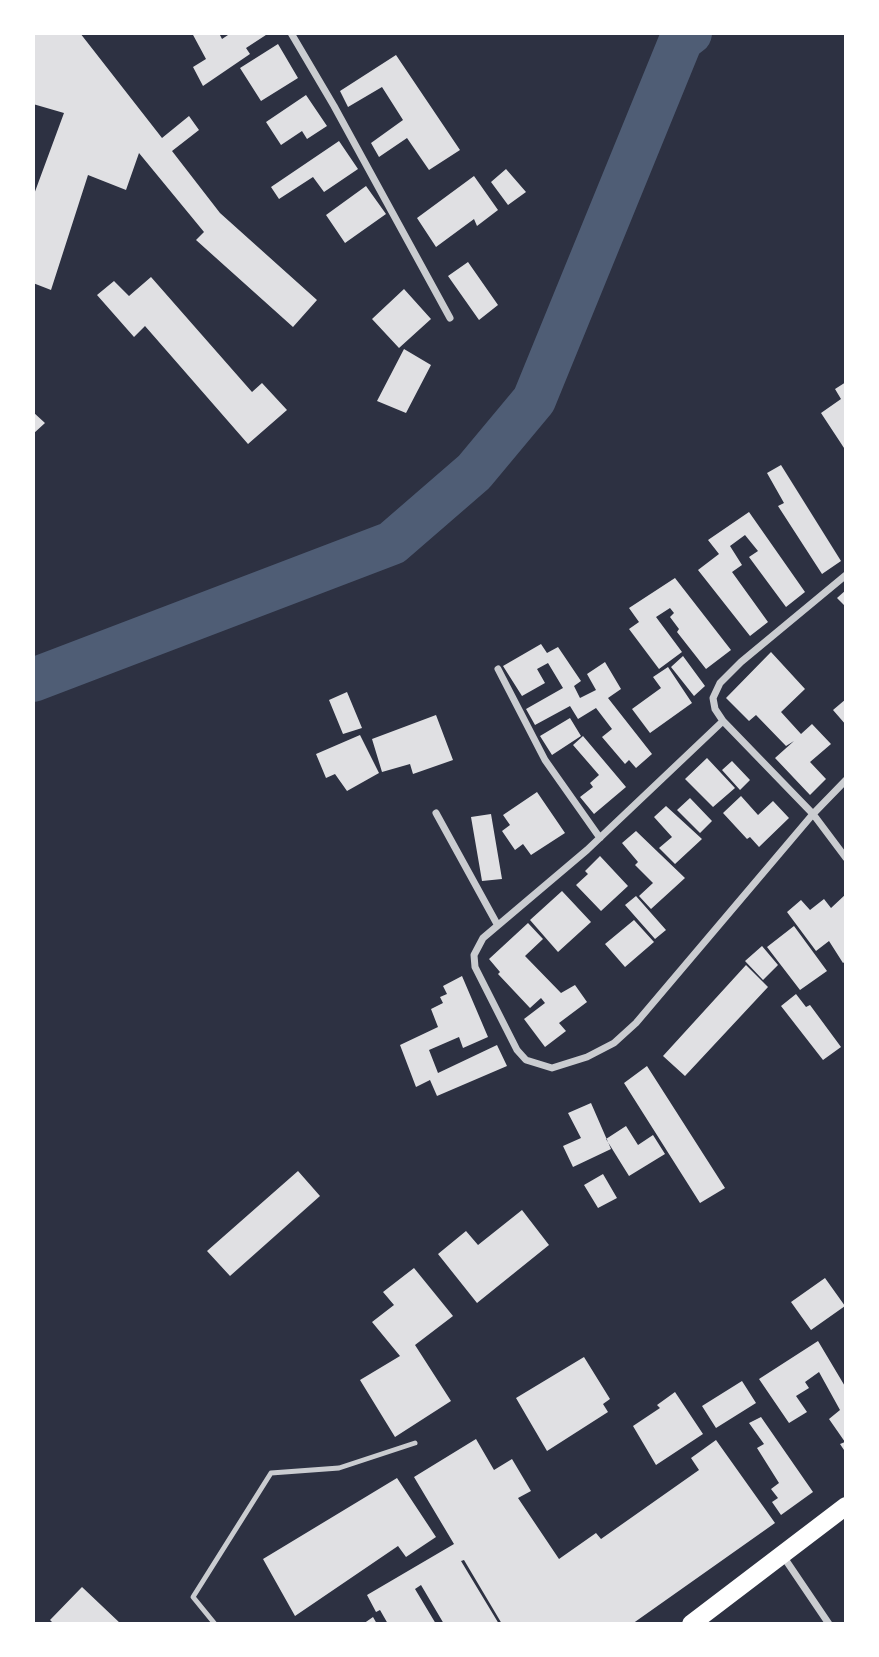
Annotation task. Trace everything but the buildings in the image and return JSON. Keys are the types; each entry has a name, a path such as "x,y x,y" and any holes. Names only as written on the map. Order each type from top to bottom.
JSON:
{"main road":[{"path":"691,1624 846,1506"}],"street":[{"path":"291,33 450,318"},
{"path":"846,575 741,662 720,683 713,698 715,709 723,720 813,814 846,858"},
{"path":"498,669 545,760 600,838"},
{"path":"723,720 600,838 496,924 483,938 474,955 475,967 517,1050 526,1060 552,1068 587,1057 614,1042 636,1023 813,814 846,780"},
{"path":"436,813 496,924"},
{"path":"783,1556 829,1624"}],"lane":[{"path":"215,1624 193,1597 271,1473 339,1468 415,1443"}],"waterway":[{"path":"33,680 392,543 474,472 534,400 681,40 690,33"}]}
